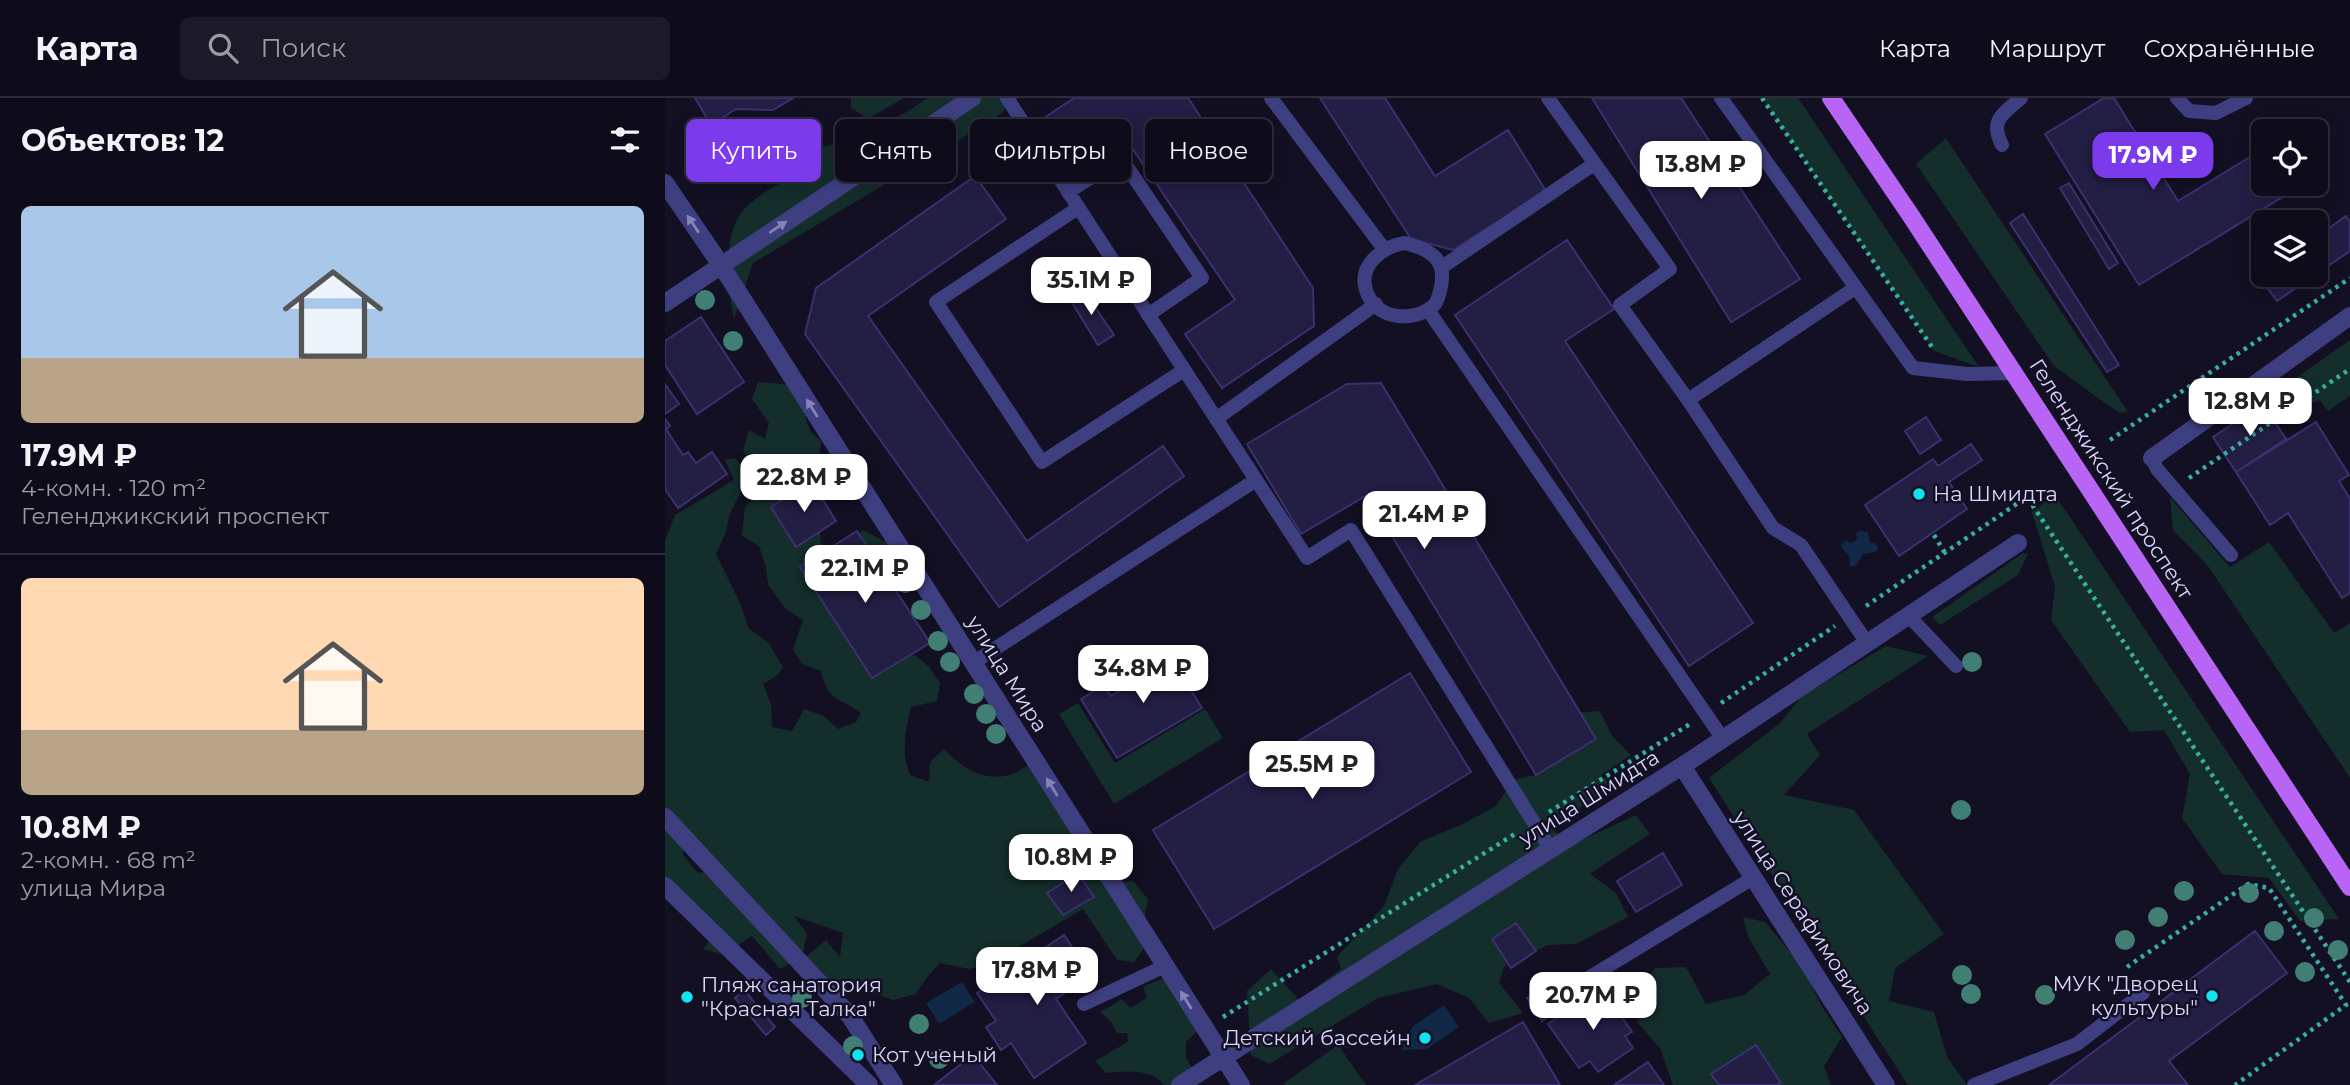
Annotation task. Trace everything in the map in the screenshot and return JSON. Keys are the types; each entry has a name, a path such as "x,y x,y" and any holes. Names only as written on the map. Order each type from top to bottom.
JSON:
{"main road":[{"name":"Геленджикский проспект","path":"1831,98 2350,887"}],"street":[{"path":"665,303 972,98"},
{"name":"улица Мира","path":"665,183 721,265 1241,1085"},
{"path":"2152,458 2350,316"},
{"name":"улица Шмидта","path":"1180,1085 1682,766 2018,543"},
{"name":"улица Серафимовича","path":"1682,766 1886,1085"},
{"path":"665,817 850,1016 894,1085"},
{"path":"665,886 869,1085"}],"lane":[{"path":"1007,98 1307,558 1351,530 1551,850"},
{"path":"1271,98 1384,249"},
{"path":"1548,98 1670,269 1620,305 1688,400 1773,528 1801,545 1867,643"},
{"path":"1721,98 1913,368 1967,374 2014,373"},
{"path":"2003,145 1996,133 1998,118 2021,98"},
{"path":"2177,98 2189,111 2216,113 2246,98"},
{"path":"1068,192 1121,158 1202,278 1148,315"},
{"path":"1442,267 1594,164"},
{"path":"1078,208 936,302 1042,462 1184,369"},
{"path":"1405,243 1423,247 1436,257 1442,267 1437,303 1428,310 1407,317 1387,315 1366,289 1367,273 1372,261 1391,245 1405,243"},
{"path":"1688,400 1855,288"},
{"path":"1216,419 1376,304"},
{"path":"1428,310 1723,739"},
{"path":"2152,458 2157,469 2231,555"},
{"path":"973,663 1256,480"},
{"path":"1908,615 1956,666"},
{"path":"1590,977 1753,878"},
{"path":"1084,1004 1165,967"},
{"path":"1974,1085 2077,1044 2143,993"},
{"path":"2006,1072 2015,1085"}],"path":[{"path":"1762,98 1934,351"},
{"path":"2110,440 2350,278"},
{"path":"2183,482 2350,369"},
{"path":"1205,1028 1705,714 2027,497 2350,982"},
{"path":"1934,535 1944,553"},
{"path":"2127,967 2248,884 2269,888 2346,1005 2235,1085"}],"green space":[{"path":"851,98 904,98 868,119 851,108"},
{"path":"928,98 1019,98 994,119 970,119 970,133 956,142 956,119 894,119"},
{"path":"1762,98 1798,98 1979,367 1934,351"},
{"path":"1946,138 2128,412 2119,413 2054,366 1916,164"},
{"path":"835,143 835,182 889,182 753,263 734,319 729,283 729,253 734,226 739,216 756,198 782,182 821,182 821,146"},
{"path":"2350,340 2350,396 2328,411 2320,400 2276,415 2264,400"},
{"path":"758,382 794,385 809,409 805,417 811,432 821,441 819,465 804,471 789,490 819,523 821,544 835,568 840,552 863,530 901,550 897,574 876,582 859,613 863,633 884,651 915,655 929,667 940,683 937,701 911,707 905,741 910,775 929,782 930,762 944,749 957,762 982,775 1000,777 1012,774 1033,762 1082,842 1094,868 1112,883 1133,881 1148,899 1144,921 1133,926 1144,948 1134,962 1117,960 1083,909 988,965 969,969 940,963 916,994 893,1000 864,989 853,980 836,994 803,959 826,940 840,957 843,933 794,916 807,934 802,957 780,969 752,936 723,955 703,949 721,927 703,921 665,892 665,541 675,515 734,480 725,460 735,458 742,466 747,480 730,513 726,532 716,554 740,603 749,629 768,642 783,667 778,675 763,684 771,704 772,727 792,731 804,709 824,716 838,729 856,722 861,713 831,694 821,671 802,664 793,649 803,620 786,609 768,585 759,546 742,536 745,507 753,499 768,497 781,485 769,471 754,467 743,451 749,430 765,439 769,423 752,399","holes":["692,839 737,884 736,890 719,888 717,869 698,873 683,855 684,842"]},
{"path":"2055,495 2339,919 2300,921 2269,878 2222,874 2182,818 2190,774 2164,730 2130,732 2051,620 2055,587 2032,512"},
{"path":"2170,497 2230,567 2269,542 2334,633 2350,623 2350,778 2208,566 2173,530"},
{"path":"2023,553 2028,554 2018,575 1940,625 1932,617"},
{"path":"1886,646 1928,656 1807,734 1820,755 1784,795 1854,810 1944,934 1895,968 1889,1001 1934,1012 1947,1057 1967,1085 1908,1085 1709,778 1780,723 1802,696"},
{"path":"1078,703 1115,763 1205,709 1223,738 1114,804 1059,714"},
{"path":"1600,711 1612,736 1631,755 1601,775 1614,788 1548,826 1571,845 1636,815 1650,834 1590,874 1616,893 1628,917 1576,944 1548,945 1504,967 1499,983 1523,1013 1489,1023 1469,998 1437,984 1378,998 1269,1064 1251,1055 1247,991 1271,969 1299,1000 1341,969 1337,957 1384,906 1398,869 1420,842 1496,806 1513,780 1535,775 1544,756 1574,713"},
{"path":"1743,917 1765,922 1802,966 1821,1005 1842,1037 1824,1066 1831,1085 1673,1085 1660,1048 1637,1022 1633,998 1655,968 1686,967 1706,1004 1744,995 1770,974 1748,936"},
{"path":"1162,979 1171,982 1200,1028 1186,1042 1186,1058 1195,1073 1172,1085 1164,1085 1145,1073 1106,1073 1095,1061 1128,1042 1127,1033 1117,1033 1111,1022 1100,1012 1122,999 1130,1008 1147,998 1143,986"},
{"path":"1338,1045 1366,1085 1285,1085 1284,1083"}],"water":[{"path":"1868,532 1870,543 1875,543 1878,547 1876,552 1863,554 1856,566 1850,566 1849,556 1841,546 1845,541 1852,543 1857,539 1856,533"},
{"path":"962,982 975,1002 939,1024 926,1003"},
{"name":"Детский бассейн","path":"1444,1005 1459,1027 1427,1049 1401,1050 1413,1026"}],"building":[{"path":"695,98 793,98 773,110 736,109 720,119 707,119"},
{"path":"1074,98 1188,98 1202,119 1145,119 1145,167 1131,146 1131,119 1042,119"},
{"path":"1320,98 1385,98 1435,176 1508,130 1546,191 1453,250 1411,239"},
{"path":"1592,98 1681,98 1800,279 1731,322"},
{"path":"2104,98 2114,98 2178,201 2251,156 2251,196 2284,196 2262,210 2251,210 2251,216 2139,285 2045,134"},
{"path":"970,180 970,182 979,182 1006,219 868,316 1027,541 1163,446 1184,476 999,607 805,334 816,288"},
{"path":"1155,182 1243,182 1313,288 1314,326 1222,388 1185,334 1235,300"},
{"path":"2069,183 2118,263 2109,269 2060,188"},
{"path":"2023,214 2119,365 2107,372 2010,223"},
{"path":"2346,216 2350,222 2350,251 2328,266 2328,229"},
{"path":"1567,240 1614,309 1565,341 1753,623 1689,666 1455,315"},
{"path":"2266,287 2297,287 2277,301"},
{"path":"1082,288 1114,335 1098,345 1068,296"},
{"path":"701,317 744,382 697,414 665,365 665,341"},
{"path":"1381,383 1596,739 1536,775 1367,495 1301,534 1247,444 1347,384"},
{"path":"665,384 679,404 665,414"},
{"path":"2263,404 2286,439 2236,472 2213,437"},
{"path":"1926,417 1941,440 1920,454 1905,431"},
{"path":"665,419 670,426 666,429 683,455 688,452 696,463 712,452 727,474 678,508 665,489"},
{"path":"2316,422 2349,475 2339,481 2350,499 2350,593 2342,598 2288,513 2270,525 2236,472"},
{"name":"На Шмидта","path":"1971,444 1982,460 1949,482 1967,509 1899,556 1865,505 1933,459 1938,466"},
{"path":"812,482 836,521 796,547 771,507"},
{"path":"857,531 930,643 872,678 800,567"},
{"path":"1166,649 1202,708 1117,758 1081,699 1104,685 1111,696 1147,675 1140,664"},
{"path":"1410,673 1471,772 1214,929 1153,830"},
{"path":"1663,853 1682,885 1636,912 1617,881"},
{"path":"1078,873 1094,897 1063,915 1047,893"},
{"path":"1516,923 1536,951 1511,968 1492,939"},
{"name":"МУК \"Дворец культуры\"","path":"2255,931 2287,973 2169,1061 2188,1085 2049,1085"},
{"path":"1064,935 1091,975 1056,999 1086,1043 1034,1078 1011,1043 1001,1050 986,1027 996,1021 977,993"},
{"path":"1559,977 1574,998 1542,1021 1527,998"},
{"path":"1601,987 1632,1032 1625,1036 1633,1048 1598,1072 1590,1061 1579,1068 1548,1024"},
{"path":"744,990 775,1027 766,1035 735,998"},
{"path":"1523,1022 1560,1085 1415,1085"},
{"path":"1756,1045 1781,1083 1719,1085 1711,1074"},
{"path":"973,1055 997,1085 934,1085"},
{"path":"1648,1062 1664,1085 1614,1085"}],"place":[{"name":"На Шмидта","path":"1919,494"},
{"name":"МУК \"Дворец культуры\"","path":"2212,996"},
{"name":"Пляж санатория \"Красная Талка\"","path":"687,997"},
{"name":"Детский бассейн","path":"1425,1038"},
{"name":"Кот ученый","path":"858,1055"}]}
